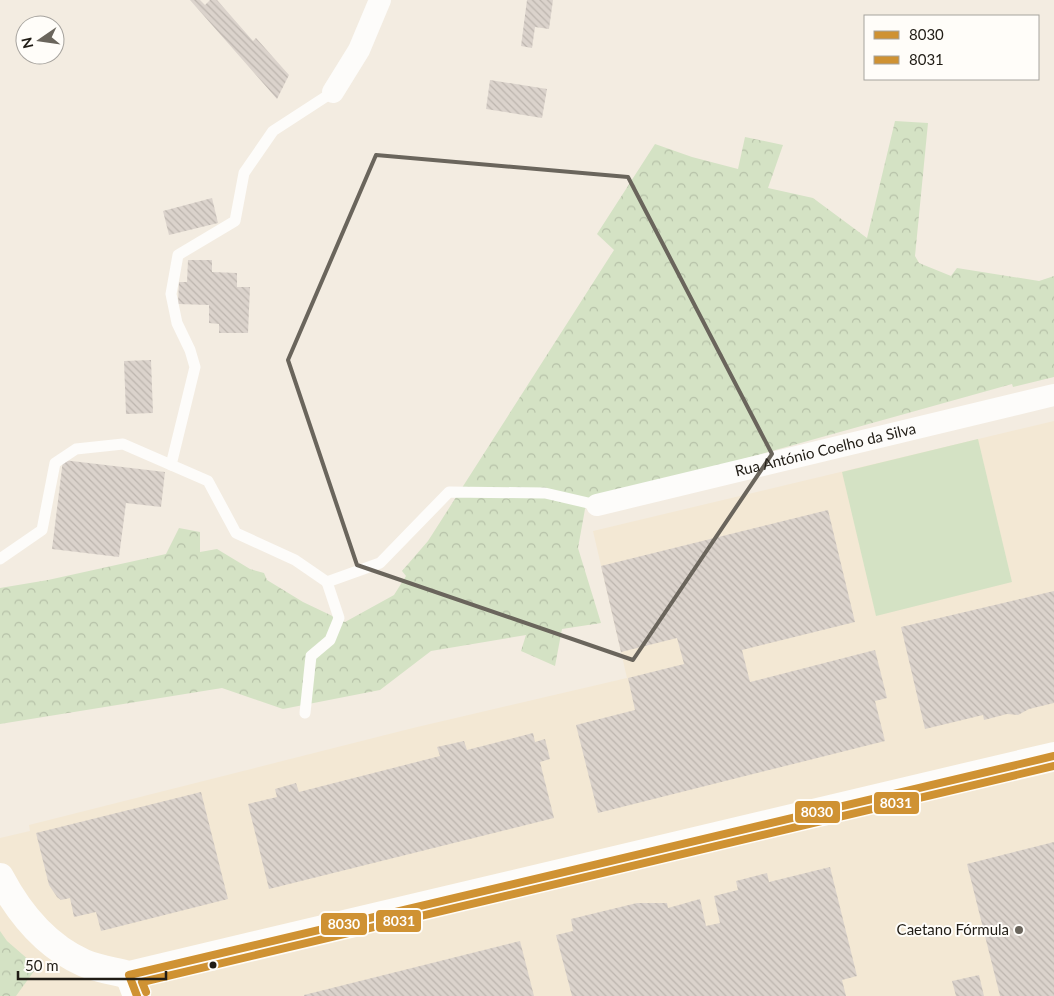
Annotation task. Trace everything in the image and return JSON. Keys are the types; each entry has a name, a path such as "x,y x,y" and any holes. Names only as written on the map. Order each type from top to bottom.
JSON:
{"street":[{"path":"333,92 359,50 380,0"},
{"name":"Rua António Coelho da Silva","path":"597,505 1054,395"},
{"path":"0,876 11,899 44,937 65,953 133,986 1054,756"}],"lane":[{"path":"171,465 195,367 190,350 177,323 171,294 178,256 236,220 244,173 273,131 333,92"},
{"path":"0,558 42,530 55,463 76,449 123,444 208,480 236,533 295,560 327,582 339,618 330,640 311,656 305,713"},
{"path":"327,582 380,563 449,492 545,494 597,505"}],"highlighted area":[{"path":"376,155 628,177 772,454 633,660 357,565 288,360"}],"shaded area":[{"path":"1054,421 1054,996 0,996 0,838 30,831 29,825 413,728 627,678 593,531"}],"green space":[{"path":"895,121 928,123 915,256 919,263 951,276 957,268 1039,281 1054,276 1054,377 1013,387 1012,384 589,502 585,509 578,548 601,623 562,629 555,666 521,651 526,635 431,651 380,690 283,709 222,688 0,724 0,588 48,580 166,554 179,528 200,532 200,552 217,549 250,569 264,573 267,580 303,602 345,622 394,595 406,576 402,571 428,541 614,250 597,234 655,144 692,157 738,169 745,137 783,145 768,188 813,198 867,238"},
{"path":"978,439 1012,582 876,616 842,472"},
{"path":"0,931 7,941 37,967 16,996 0,996"}],"building":[{"path":"190,0 200,0 205,5 210,0 217,0 253,41 256,38 289,75 277,99"},
{"path":"527,0 553,0 549,29 535,27 532,48 521,46"},
{"path":"490,80 547,89 542,118 486,109"},
{"path":"212,198 218,223 169,235 163,211"},
{"path":"188,260 212,260 212,272 237,273 237,287 250,287 248,333 219,333 219,324 209,323 209,305 178,304 179,282 187,282"},
{"path":"151,360 153,413 126,414 124,361"},
{"path":"63,460 165,472 161,507 126,503 119,557 52,549"},
{"path":"828,510 855,622 742,650 750,682 875,650 887,698 875,701 885,741 598,813 576,725 635,710 628,678 684,664 677,638 621,652 601,566"},
{"path":"1054,591 1054,703 1029,709 1018,715 1007,714 984,720 983,715 925,729 901,627"},
{"path":"533,733 535,742 545,739 550,759 540,762 554,818 269,889 248,804 277,797 275,789 296,783 299,792 440,756 437,747 464,741 467,750"},
{"path":"201,792 228,899 101,931 96,912 74,917 70,898 61,900 57,897 49,885 36,833"},
{"name":"Caetano Fórmula","path":"1054,842 1054,996 1000,996 967,864"},
{"path":"830,867 857,976 842,980 846,996 572,996 556,935 573,931 571,919 637,903 667,903 668,908 700,899 706,926 720,923 714,896 738,890 736,881 767,873 769,882"},
{"path":"520,941 534,996 304,996 304,995"},
{"path":"979,975 984,996 956,996 952,981"}],"transit line":[{"name":"8030","path":"137,996 129,975 1054,756"},
{"name":"8031","path":"146,992 142,982 1054,766"}],"place":[{"name":"Caetano Fórmula","path":"1019,930"}]}
